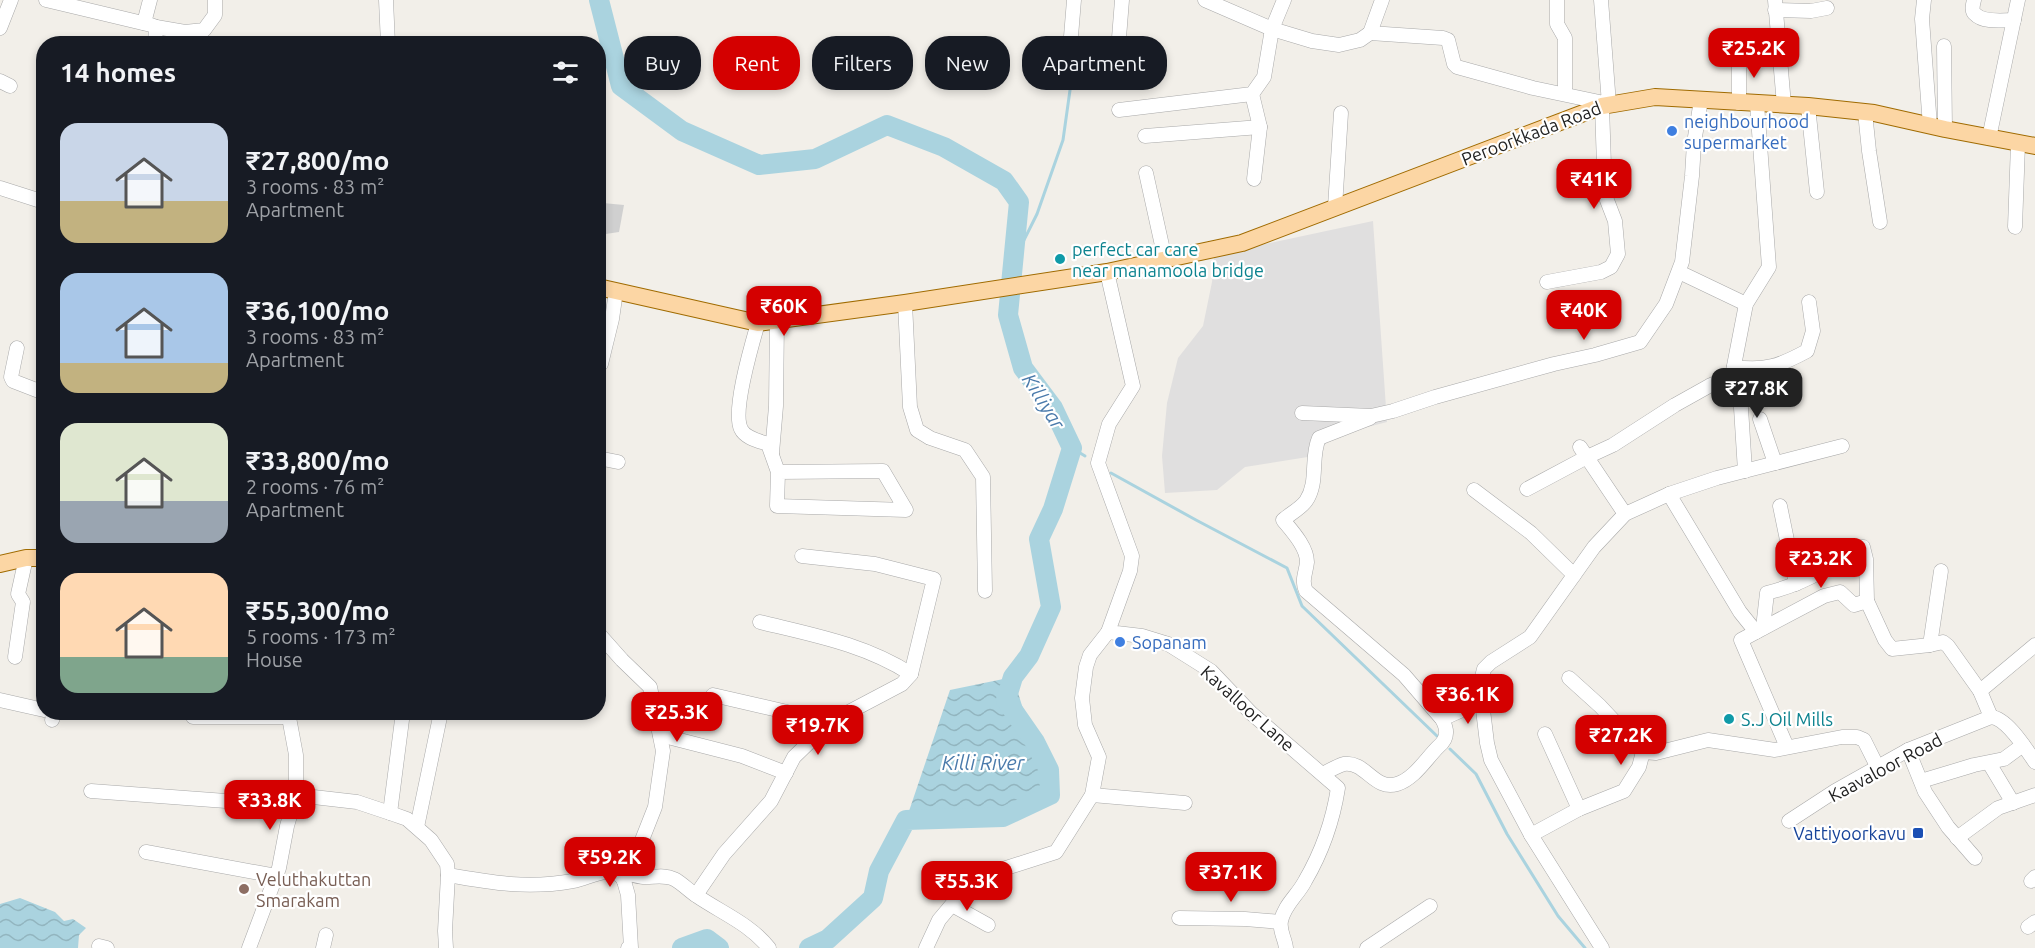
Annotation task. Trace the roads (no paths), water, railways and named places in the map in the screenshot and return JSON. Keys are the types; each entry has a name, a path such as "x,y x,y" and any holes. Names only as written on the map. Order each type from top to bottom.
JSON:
{"main road":[{"name":"Peroorkkada Road","path":"758,323 1107,272 1242,243 1605,105 1655,97 1808,106 1865,112 2027,145"},
{"path":"606,289 758,323"},
{"path":"0,564 36,558"}],"street":[{"path":"0,28 11,0"},
{"path":"46,0 185,32 204,30 215,15 215,0"},
{"path":"150,0 150,25 153,36"},
{"path":"386,0 388,36"},
{"path":"1071,36 1074,0"},
{"path":"1119,36 1122,0 1135,0"},
{"path":"1205,0 1272,29 1312,41 1339,45 1360,40 1370,33 1382,0"},
{"path":"1119,110 1252,94 1264,77 1272,29 1284,0"},
{"path":"1557,0 1557,24 1564,38 1565,94"},
{"path":"1547,282 1601,272 1611,267 1618,254 1615,221 1605,195 1605,105 1601,0"},
{"path":"1924,0 1922,19 1938,128"},
{"path":"1974,0 1975,15 1989,20 2014,20"},
{"path":"1989,138 2018,0"},
{"path":"1784,105 1775,5 1810,11 1827,8"},
{"path":"1370,33 1443,38 1448,40 1457,67 1605,105"},
{"path":"1938,128 1944,46"},
{"path":"1739,55 1739,103"},
{"path":"1252,94 1260,127 1254,178"},
{"path":"1323,774 1347,764 1360,767 1379,783 1396,785 1409,778 1443,743 1446,739 1446,729 1442,719 1404,675 1306,591 1303,582 1306,557 1294,533 1283,520 1306,501 1313,484 1315,447 1319,438 1380,414 1435,397 1640,342 1665,304 1682,262 1694,143 1701,100"},
{"path":"1745,471 1740,392 1733,371 1746,304 1769,267 1757,104"},
{"path":"1808,106 1817,192"},
{"path":"1865,112 1880,222"},
{"path":"1335,207 1341,113"},
{"path":"1145,136 1260,127"},
{"path":"2015,227 2027,145"},
{"path":"1146,173 1165,259"},
{"path":"0,188 36,199"},
{"path":"926,948 939,920 966,889 1000,870 1056,852 1092,795 1099,757 1085,724 1082,698 1086,667 1090,655 1108,632 1130,571 1132,556 1098,464 1109,424 1133,386 1107,272"},
{"path":"1679,272 1746,304"},
{"path":"606,344 616,291"},
{"path":"1527,489 1583,452 1613,446 1675,405 1733,371 1780,366 1807,351 1813,331 1809,302"},
{"path":"904,303 910,407 917,430 930,438 965,450 983,477 985,591"},
{"path":"772,453 776,406 777,320"},
{"path":"758,323 738,409 740,427 745,435 768,444 772,453 778,472 777,506 906,510 883,471 778,472"},
{"path":"17,348 11,377 13,381 36,390"},
{"path":"1302,413 1371,416 1380,414"},
{"path":"1760,419 1775,463"},
{"path":"1602,948 1532,836 1491,760 1482,701 1481,676 1484,669 1530,637 1594,546 1625,514 1669,494 1717,478 1842,446"},
{"path":"1583,452 1625,514"},
{"path":"606,460 618,462"},
{"path":"1474,490 1531,533 1574,575"},
{"path":"1669,494 1740,612 1759,630"},
{"path":"1780,506 1796,584"},
{"path":"1759,630 1767,592 1796,584 1821,572 1847,552 1863,547 1866,560 1867,601 1885,640 1892,649 1943,642 1980,691 1991,717 1996,717 2002,722 2035,762"},
{"path":"696,896 724,854 771,801 794,757 830,722 902,684 911,674 934,579 875,564 802,556"},
{"path":"15,657 23,602 18,594 26,558"},
{"path":"1930,645 1941,571"},
{"path":"1786,747 1741,640 1824,596 1840,592 1854,605 1867,601"},
{"path":"760,622 843,642 884,659 911,674"},
{"name":"Kavalloor Lane","path":"1108,632 1142,636 1168,644 1211,671 1251,713 1338,788 1334,814 1305,881 1284,911 1280,922"},
{"path":"606,642 650,687 663,751 655,807 626,877 631,948 628,948"},
{"path":"1980,691 2035,645"},
{"path":"1569,678 1600,706 1642,752 1656,753 1708,740 1775,750 1842,737 1857,737 1864,740 1878,768"},
{"path":"713,695 830,722"},
{"path":"0,700 36,710"},
{"path":"1442,719 1482,701"},
{"name":"Kaavaloor Road","path":"1789,821 1835,791 1908,750 1991,717"},
{"path":"249,948 276,876 294,801 296,755 289,720"},
{"path":"390,813 402,720"},
{"path":"417,827 439,720"},
{"path":"1545,734 1579,809"},
{"path":"660,735 742,756 786,773"},
{"path":"1921,781 2004,759 2023,745"},
{"path":"1908,750 1931,800 1948,827 1975,858"},
{"path":"1532,836 1579,809 1624,791 1639,767 1642,752"},
{"path":"1989,762 2013,803"},
{"path":"91,791 253,802 357,802 407,819 431,840 447,864 446,948"},
{"path":"1092,795 1185,803"},
{"path":"1957,838 1998,808 2035,795"},
{"path":"146,852 276,876"},
{"path":"448,875 499,885 533,886 576,881 601,872 616,873 622,877 673,878 696,896 748,926 767,945"},
{"path":"952,905 988,925"},
{"path":"1367,948 1430,906"},
{"path":"1179,918 1280,922 1280,931 1285,939 1286,948"}],"water":[{"name":"Killi River","path":"1013,677 1050,795 1003,817 906,820 950,690"},
{"path":"20,898 55,912 64,921 73,919 86,928 79,935 78,948 0,948 0,904"}],"waterway":[{"name":"Killiyar","path":"599,0 621,86 682,131 759,165 815,159 887,125 944,147 1004,181 1019,202 1008,315 1023,368 1053,408 1072,448 1053,509 1039,539 1051,607 1029,656 1013,677 1006,700 1035,742 1049,770 1050,795 1003,817 906,820 879,871 873,898 828,939 809,948"},
{"path":"1014,260 1037,214 1063,140 1070,90"},
{"path":"1072,448 1085,456"},
{"path":"1111,473 1287,568 1302,606 1437,736"},
{"path":"1450,749 1476,774 1507,834 1558,916 1585,948"},
{"name":"Killiyar","path":"682,948 707,939 719,948"}],"place":[{"name":"neighbourhood supermarket","path":"1672,131"},
{"name":"perfect car care near manamoola bridge","path":"1060,259"},
{"name":"Sopanam","path":"1120,642"},
{"name":"S.J Oil Mills","path":"1729,719"},
{"name":"Vattiyoorkavu","path":"1918,833"},
{"name":"Veluthakuttan Smarakam","path":"244,889"}]}
